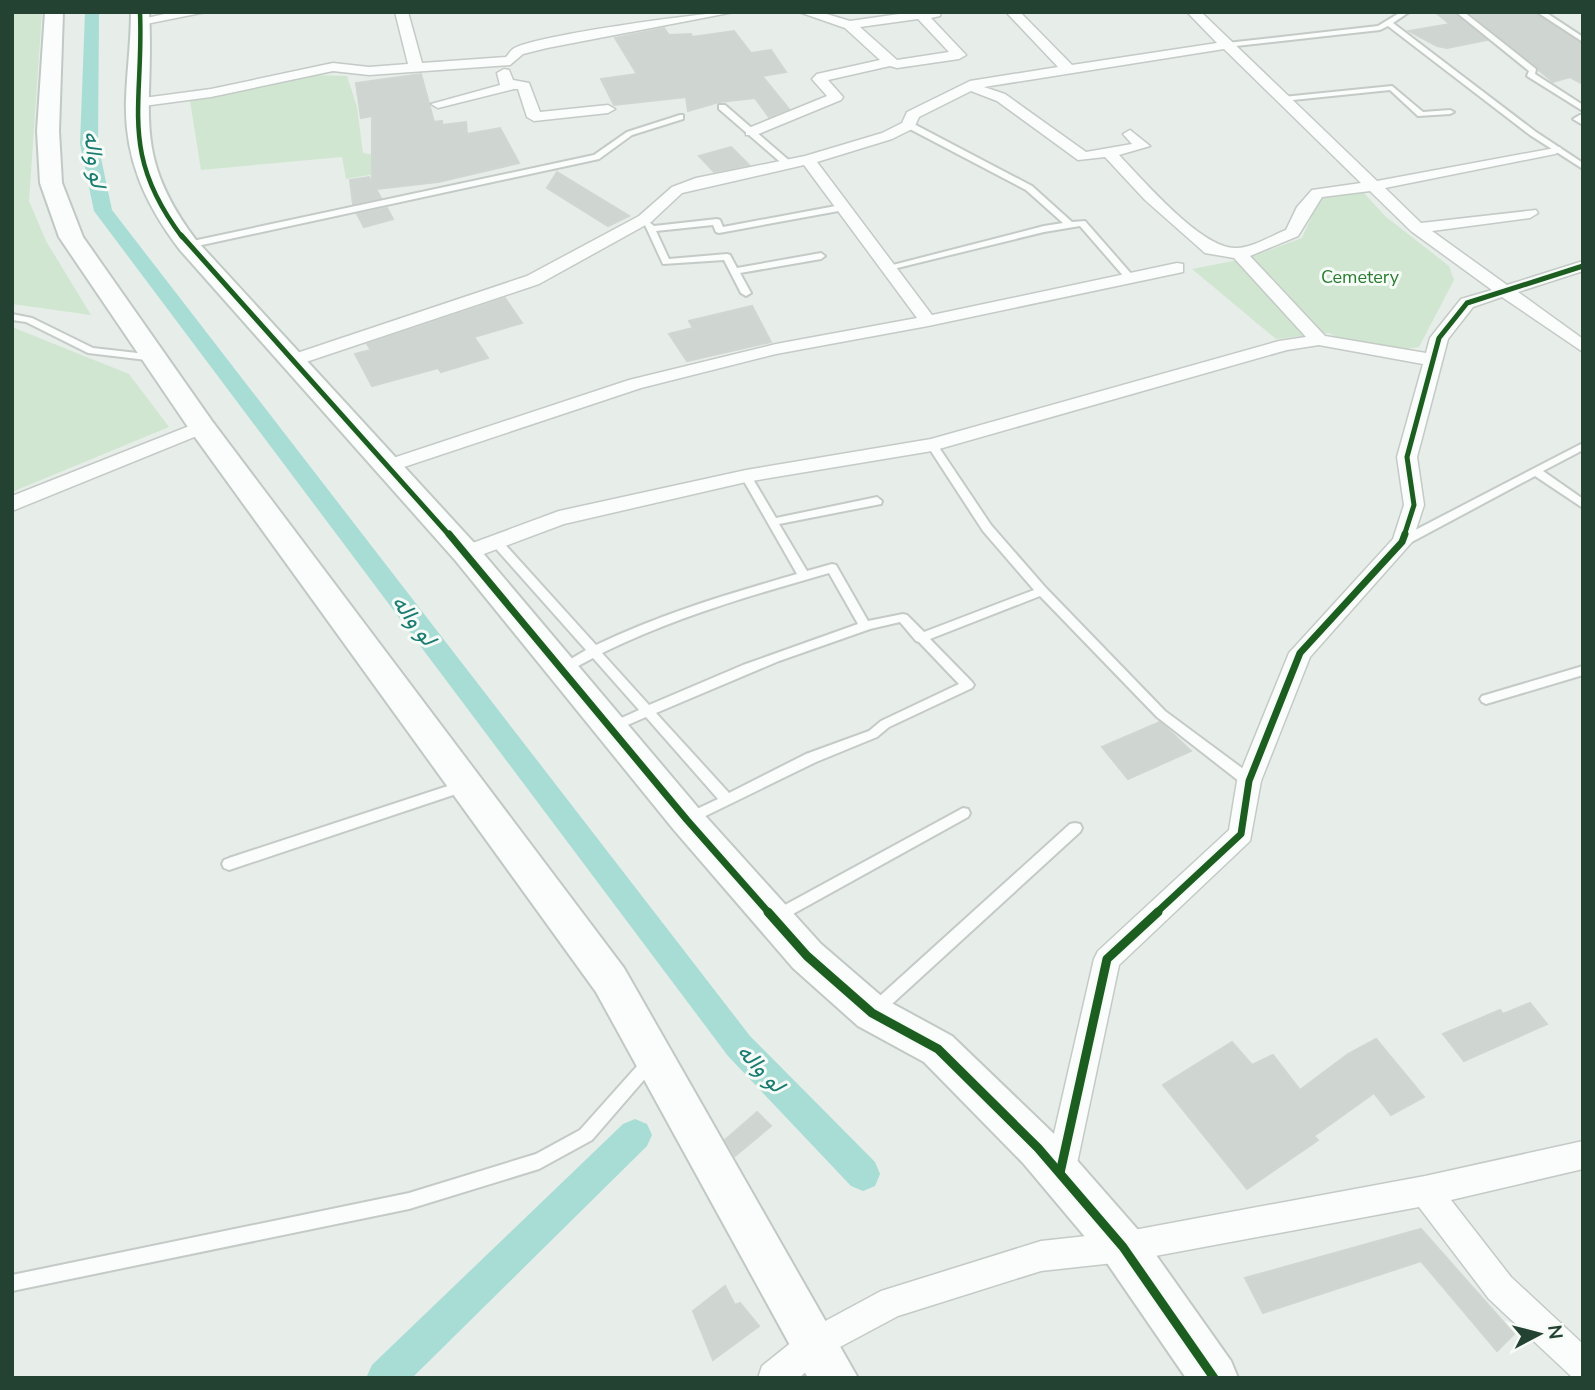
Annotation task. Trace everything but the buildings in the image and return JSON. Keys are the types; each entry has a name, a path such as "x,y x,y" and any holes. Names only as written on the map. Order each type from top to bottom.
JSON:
{"street":[{"path":"54,12 48,131 51,183 71,237 202,427 610,980 834,1378"},
{"path":"200,12 141,17 136,103 139,155 164,215 388,466 481,548 562,669 687,820 807,956 872,1013 938,1049 1060,1173 1123,1247 1214,1378"},
{"path":"401,12 416,68"},
{"path":"136,103 211,93 310,70 416,68 510,61 519,51 630,28 728,12"},
{"path":"805,12 850,25 890,62"},
{"path":"850,25 872,17 939,12"},
{"path":"1012,12 1068,69"},
{"path":"1194,12 1417,228 1583,347"},
{"path":"619,14 630,28"},
{"path":"921,15 958,51 964,74 993,97 1000,97 1083,157 1143,146 1130,134"},
{"path":"751,132 836,97 819,79 822,77 890,62 964,74 1068,69 1227,45"},
{"path":"499,62 509,84"},
{"path":"294,360 533,280 649,224 677,190 696,183 789,165 887,136 909,125 912,115 964,74"},
{"path":"438,104 502,89 509,84 524,86 534,117 608,109"},
{"path":"1109,153 1151,197 1211,250 1239,254 1292,233 1305,207 1317,193 1374,187 1555,150"},
{"path":"808,160 841,208 928,321"},
{"path":"1417,228 1530,213"},
{"path":"1239,254 1319,340"},
{"path":"1060,1173 1107,959 1241,834 1249,781 1300,653 1402,542 1414,505 1407,457 1440,338 1467,303 1583,266"},
{"path":"388,466 635,384 776,349 928,321 1177,268"},
{"path":"481,548 559,518 746,476 932,445 1285,345 1319,340 1433,360"},
{"path":"12,504 202,427"},
{"path":"775,1378 814,1344 892,1303 1041,1256 1123,1247 1425,1191 1583,1155"},
{"path":"1425,1191 1500,1288 1583,1366"}],"lane":[{"path":"1227,45 1342,34 1390,24 1406,12"},
{"path":"1459,12 1533,71 1530,74 1583,109"},
{"path":"1540,12 1583,40"},
{"path":"1390,24 1555,150 1583,167"},
{"path":"1283,99 1392,88 1421,114 1450,112"},
{"path":"722,107 789,165"},
{"path":"188,245 596,157 606,154 621,138 631,133 680,117"},
{"path":"1583,117 1577,119 1583,122"},
{"path":"909,125 1029,188 1070,225"},
{"path":"746,293 727,257 666,262 649,224 717,222 719,230 841,208"},
{"path":"888,269 1008,237 1082,223 1129,277"},
{"path":"734,271 821,256"},
{"path":"12,317 29,320 91,351 156,358"},
{"path":"932,445 986,528 1042,591 1161,714 1249,781"},
{"path":"1402,542 1583,446"},
{"path":"1537,472 1583,504"},
{"path":"746,476 804,576"},
{"path":"772,522 877,501"},
{"path":"481,548 592,651 650,710 727,800"},
{"path":"562,669 592,651 716,604 832,568 865,626"},
{"path":"920,638 1042,591"},
{"path":"612,727 673,698 803,647 886,619 903,618 968,685 885,724 873,734 811,758 687,820"},
{"path":"1486,699 1583,670"},
{"path":"229,864 466,785"},
{"path":"773,918 963,813"},
{"path":"872,1013 1075,828"},
{"path":"12,1283 409,1201 539,1161 586,1135 654,1059"}],"green space":[{"path":"12,12 42,12 29,201 46,241 91,315 12,304"},
{"path":"312,75 347,76 357,107 363,153 400,159 375,174 346,179 342,157 201,170 190,101"},
{"name":"Cemetery","path":"1362,191 1385,216 1449,266 1454,280 1419,347 1368,355 1329,333 1276,339 1192,269 1248,258 1302,238 1321,195"},
{"path":"12,327 129,374 169,427 12,492"}],"waterway":[{"name":"لو واله","path":"92,12 89,144 103,211 739,1046 863,1174"},
{"path":"385,1378 635,1135"}],"cycle path":[{"path":"140,12 136,100 138,141 155,195 188,245 466,553 687,820 807,956 872,1013 938,1049 1038,1148 1123,1247 1214,1378"},
{"path":"1060,1173 1107,959 1241,834 1249,781 1300,653 1402,542 1414,505 1407,457 1439,338 1467,303 1583,266"}]}
